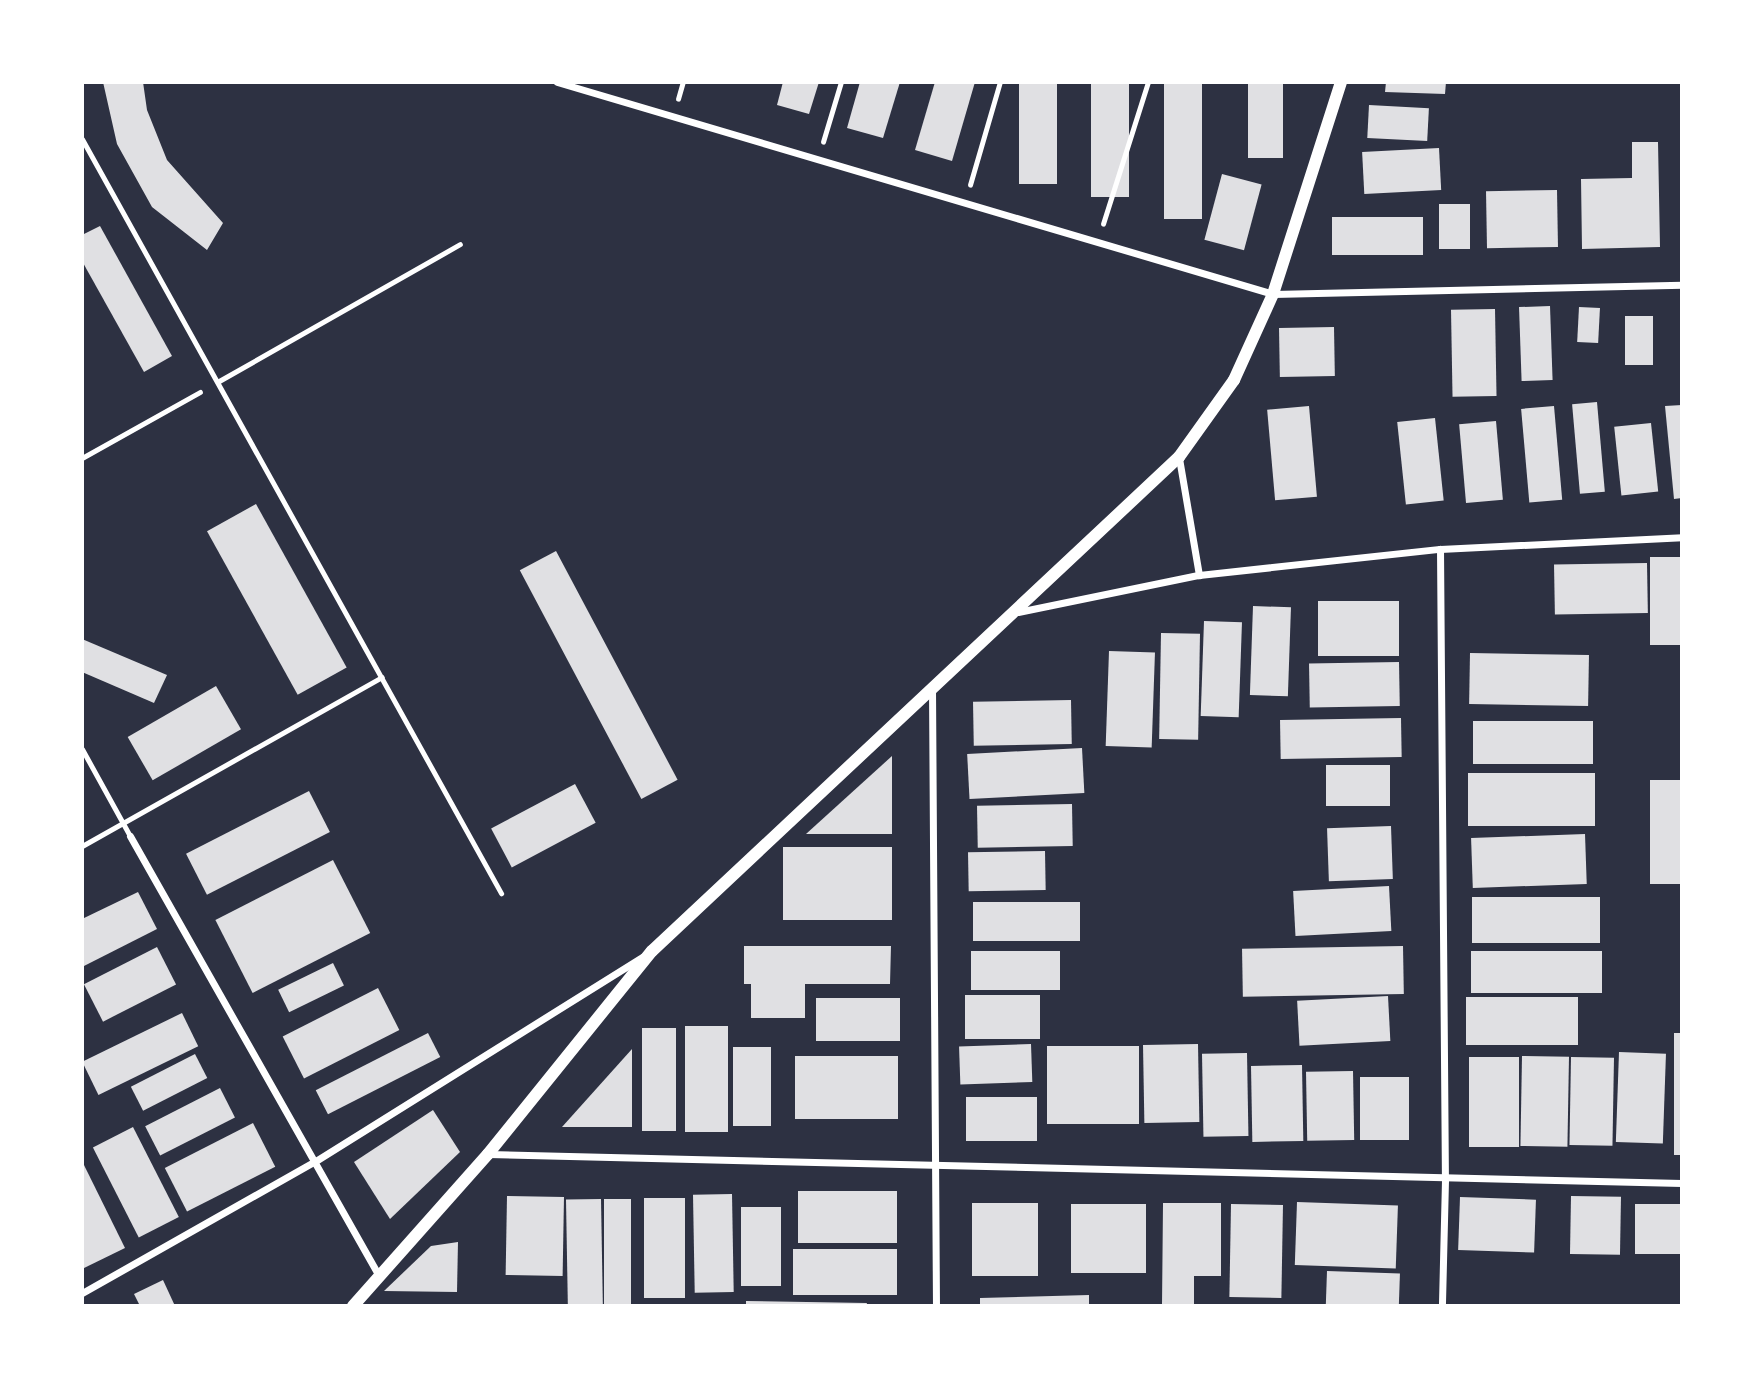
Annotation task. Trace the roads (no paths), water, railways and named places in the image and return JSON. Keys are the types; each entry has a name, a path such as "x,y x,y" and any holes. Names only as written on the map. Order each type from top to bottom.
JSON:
{"street":[{"path":"557,82 1273,293 1682,285"},
{"path":"353,1306 488,1154 652,951 932,688 1018,612 1179,457 1234,380 1273,293 1341,82"},
{"path":"1179,457 1199,575"},
{"path":"1018,612 1199,575 1440,549 1682,537"},
{"path":"1440,549 1445,1180 1441,1306"},
{"path":"932,688 933,1167 936,1306"},
{"path":"130,836 379,1276"},
{"path":"82,1293 314,1162 652,951"},
{"path":"488,1154 1445,1180 1682,1183"}],"lane":[{"path":"82,139 219,381 500,892"},
{"path":"219,381 460,244"},
{"path":"82,846 382,677"},
{"path":"82,749 130,836"}]}
